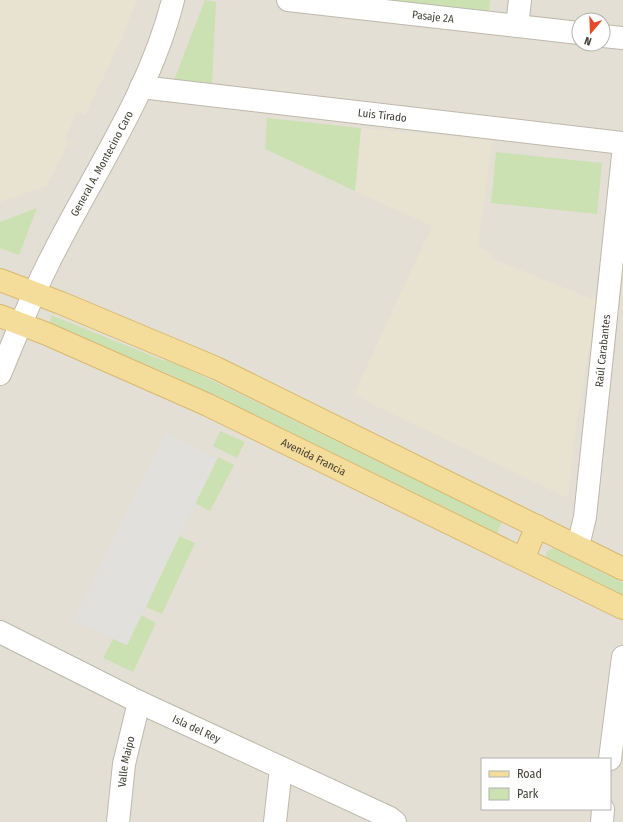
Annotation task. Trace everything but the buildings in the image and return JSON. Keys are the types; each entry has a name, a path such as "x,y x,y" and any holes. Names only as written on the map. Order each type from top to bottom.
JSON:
{"main road":[{"path":"0,280 35,292 216,368 623,569"},
{"name":"Avenida Francia","path":"0,316 47,334 208,405 623,608"},
{"path":"523,560 537,526"}],"street":[{"name":"General A. Montecino Caro","path":"0,374 46,268 108,153 141,87 167,26 173,0"},
{"name":"Pasaje 2A","path":"288,0 324,2 571,32"},
{"path":"516,26 520,0"},
{"path":"611,37 623,38"},
{"name":"Luis Tirado","path":"141,87 623,144"},
{"name":"Raúl Carabantes","path":"578,546 585,517 623,155"},
{"name":"Isla del Rey","path":"0,632 139,702 390,818 395,822"},
{"path":"610,758 623,657"},
{"name":"Valle Maipo","path":"118,822 124,764 139,702"},
{"path":"275,822 281,768"},
{"path":"602,822 603,810"}],"shaded area":[{"path":"0,0 623,0 623,822 0,822"},
{"path":"0,0 137,0 122,38 85,116 77,111 65,139 69,141 47,186 0,202"},
{"path":"361,128 492,140 478,247 492,253 491,258 597,301 575,431 568,498 354,394 432,226 355,191"},
{"path":"166,433 217,459 127,645 73,620"}],"green space":[{"path":"205,0 216,2 212,83 174,80"},
{"path":"371,0 490,0 489,11"},
{"path":"267,118 361,128 355,191 265,149"},
{"path":"496,152 602,163 597,214 491,203"},
{"path":"37,208 19,255 0,248 0,222"},
{"path":"51,315 162,360 172,361 502,522 497,533 171,375 50,326"},
{"path":"220,431 245,442 237,458 213,446"},
{"path":"218,457 234,465 210,511 195,503"},
{"path":"179,536 195,543 162,614 146,607"},
{"path":"553,548 623,583 623,595 546,557 546,552"},
{"path":"141,615 156,623 133,672 103,658 113,639 127,645"}]}
